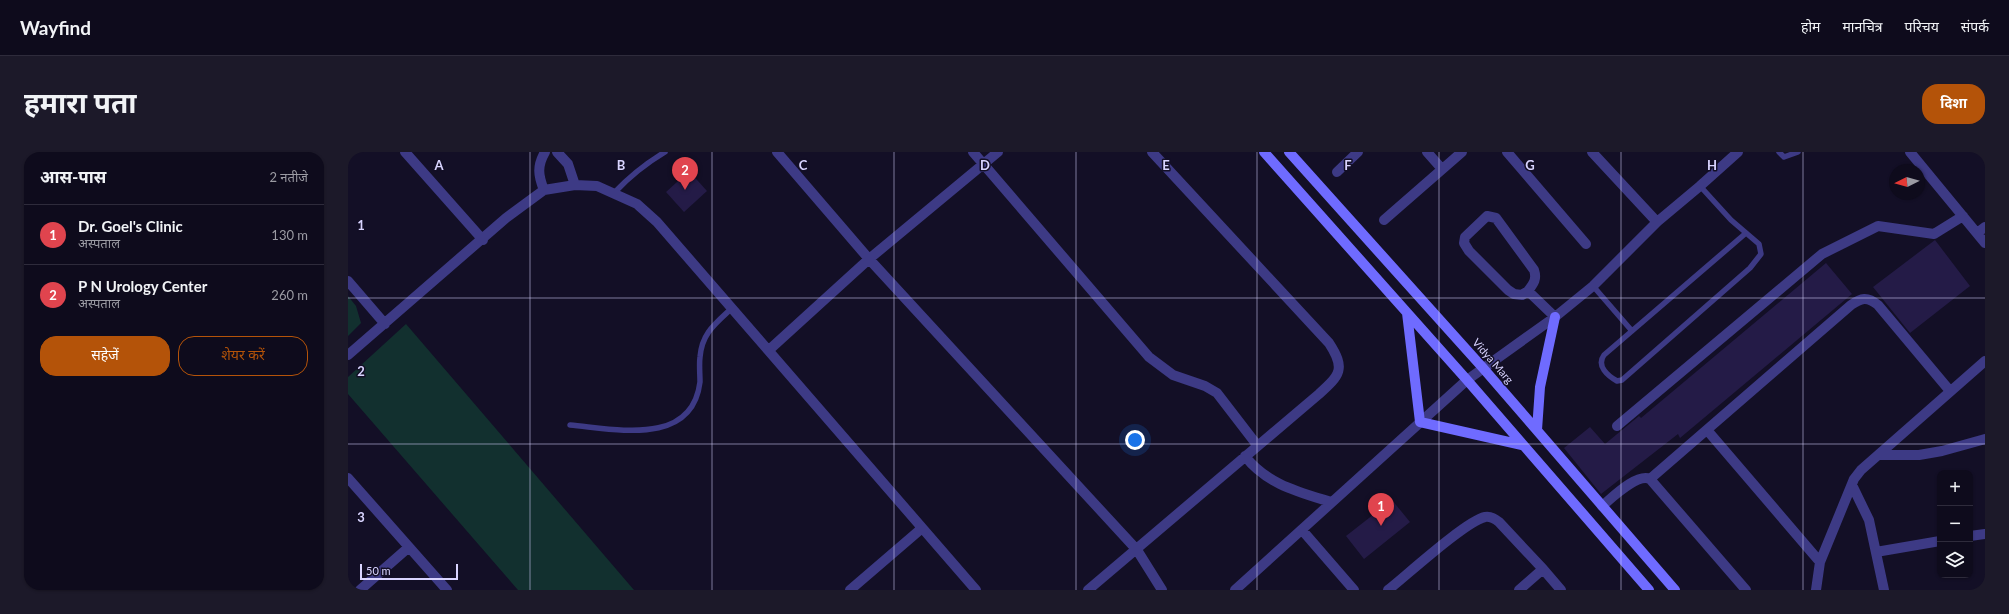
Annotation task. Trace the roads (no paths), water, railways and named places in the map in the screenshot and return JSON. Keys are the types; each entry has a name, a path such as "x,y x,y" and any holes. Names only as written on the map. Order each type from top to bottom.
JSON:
{"main road":[{"path":"1264,152 1467,380 1649,590"},
{"name":"Vidya Marg","path":"1289,152 1483,368 1675,590"},
{"path":"1407,313 1420,422 1522,445"},
{"path":"1537,430 1540,387 1555,318"}],"street":[{"path":"405,152 483,240"},
{"path":"544,190 538,169 546,152"},
{"path":"557,152 568,164 575,185"},
{"path":"777,152 869,259 1137,550 1162,590"},
{"path":"973,152 1149,358 1173,375 1205,386 1217,393 1257,445"},
{"path":"769,350 869,259 998,152"},
{"path":"1088,590 1137,550 1257,445 1333,382 1338,375 1340,361 1329,343 1152,152"},
{"path":"1337,172 1358,152"},
{"path":"1426,152 1442,169"},
{"path":"1384,220 1462,152"},
{"path":"1507,152 1586,244"},
{"path":"1592,152 1657,222"},
{"path":"1235,590 1467,380 1555,318 1593,286 1657,222 1738,152"},
{"path":"1910,152 1963,216 1981,230 1985,243"},
{"path":"348,355 483,240 506,218 544,190 575,185 597,186 637,204 657,222 769,350 921,529 976,590"},
{"path":"1487,216 1496,218 1534,270 1536,276 1535,282 1528,291 1522,295 1514,294 1508,290 1469,251 1464,243 1465,237 1487,216"},
{"path":"1617,426 1822,254 1878,226 1934,234 1963,216"},
{"path":"348,281 385,324"},
{"path":"1528,291 1555,318"},
{"path":"1650,479 1851,305 1861,299 1870,299 1878,305 1950,391"},
{"path":"1816,590 1820,562 1852,485 1861,470 1985,361"},
{"path":"1707,430 1820,562"},
{"path":"1878,455 1919,455 1942,451 1985,438"},
{"path":"1245,456 1253,466 1273,481 1284,487 1331,502"},
{"path":"1602,506 1638,478 1646,477 1650,479 1746,590"},
{"path":"348,478 447,590"},
{"path":"1852,485 1869,520 1884,590"},
{"path":"1388,590 1462,530 1485,517 1492,517 1499,522 1561,590"},
{"path":"850,590 921,529"},
{"path":"1302,530 1354,590"},
{"path":"1973,536 1985,534"},
{"path":"1876,552 1937,541"},
{"path":"360,590 409,547"},
{"path":"1519,590 1543,569"}],"lane":[{"path":"614,193 634,173 665,152"},
{"path":"1779,152 1784,157 1798,152"},
{"path":"1700,186 1731,220 1759,244 1761,254 1758,260 1658,350 1622,380 1617,381 1609,377 1604,371 1602,359 1632,331 1746,233"},
{"path":"1593,286 1632,331"},
{"path":"570,425 629,430 658,429 674,424 692,408 698,396 700,358 703,342 712,326 732,308"}],"place":[{"name":"P N Urology Center","path":"685,190"},
{"name":"Dr. Goel's Clinic","path":"1381,526"}]}
